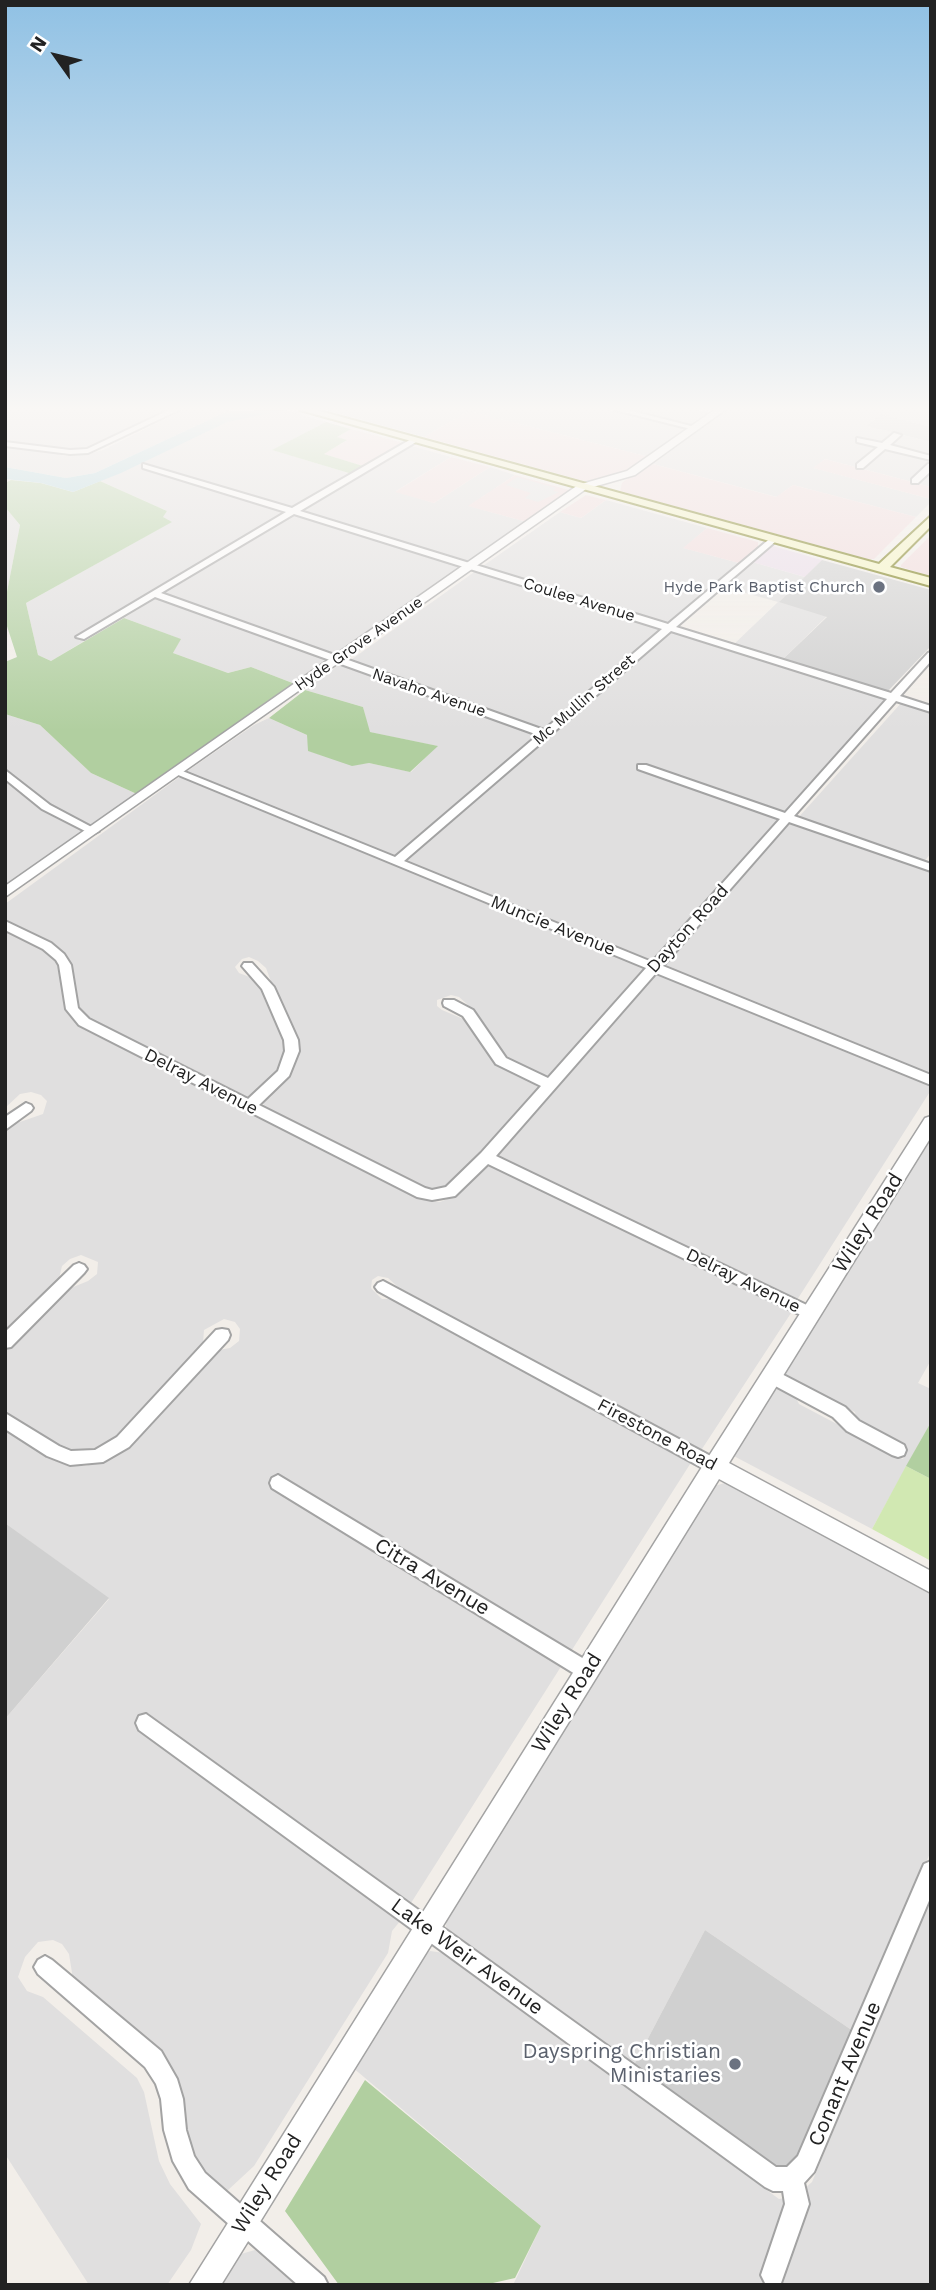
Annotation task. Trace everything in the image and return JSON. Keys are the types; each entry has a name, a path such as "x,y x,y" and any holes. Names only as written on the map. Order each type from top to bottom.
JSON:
{"main road":[{"path":"691,517 931,582"},
{"path":"881,569 931,520"}],"street":[{"path":"81,637 283,517"},
{"name":"Coulee Avenue","path":"312,517 931,709"},
{"name":"Hyde Grove Avenue","path":"5,893 540,517"},
{"name":"Mc Mullin Street","path":"396,862 773,539"},
{"name":"Navaho Avenue","path":"155,593 166,600 546,734"},
{"name":"Dayton Road","path":"441,1195 457,1187 486,1157 931,655"},
{"path":"642,767 931,868"},
{"name":"Muncie Avenue","path":"176,772 931,1080"},
{"path":"5,774 46,807 93,831"},
{"name":"Delray Avenue","path":"5,925 47,946 60,957 65,965 72,1009 84,1021 422,1193 441,1195"},
{"path":"248,966 268,987 292,1051 284,1073 249,1106"},
{"path":"449,1003 468,1013 501,1061 550,1085"},
{"path":"5,1125 26,1108"},
{"name":"Wiley Road","path":"204,2285 931,1122"},
{"name":"Delray Avenue","path":"486,1157 810,1313"},
{"path":"5,1342 79,1269"},
{"name":"Firestone Road","path":"383,1287 931,1583"},
{"path":"5,1420 53,1451 70,1458 97,1457 123,1442 222,1335"},
{"path":"772,1376 839,1412 853,1426 898,1450"},
{"name":"Citra Avenue","path":"278,1483 587,1671"},
{"name":"Lake Weir Avenue","path":"146,1723 773,2179 792,2179"},
{"name":"Conant Avenue","path":"792,2179 806,2164 931,1871"},
{"path":"45,1967 153,2059 166,2078 172,2099 175,2130 184,2161 197,2181 316,2285"},
{"path":"773,2275 797,2204 792,2179"}],"shaded area":[{"path":"5,517 13,517 20,525 5,602"},
{"path":"162,517 278,517 79,637 86,640 51,661 38,655 26,603 171,522"},
{"path":"288,517 307,517 462,567 336,655 161,594"},
{"path":"319,517 508,517 527,522 467,563"},
{"path":"508,517 534,517 527,522"},
{"path":"553,517 667,517 707,528 684,548 739,563 666,624 480,568"},
{"path":"714,517 916,517 874,559"},
{"path":"707,528 758,542 758,547 739,563 683,548"},
{"path":"931,535 931,576 901,567 901,565"},
{"path":"773,546 822,560 805,577 749,561"},
{"path":"822,560 931,590 931,646 888,691 781,661 827,617 779,602"},
{"path":"749,561 805,577 780,601 827,616 781,661 732,646 778,602 720,586"},
{"path":"477,570 662,630 543,730 348,662"},
{"path":"156,598 326,659 327,663 295,684 251,667 228,673 173,653 180,639 124,618"},
{"path":"670,631 878,695 885,701 786,812 780,813 640,765 637,767 775,816 779,820 655,960 649,961 409,864 407,858"},
{"path":"340,664 535,732 538,736 400,854 394,856 186,772 254,725 269,718 307,735 309,751 352,765 369,763 411,772 437,746 369,732 363,707 305,690"},
{"path":"902,702 931,711 931,853 923,863 797,819"},
{"path":"5,714 40,725 91,773 139,795 5,888"},
{"path":"178,778 184,778 643,966 646,970 552,1075 546,1077 513,1064 500,1053 467,1004 459,997 451,995 437,1000 437,1006 442,1010 468,1021 494,1060 539,1085 539,1089 453,1186 427,1190 265,1110 262,1099 295,1063 297,1052 266,968 258,961 249,957 242,959 235,967 239,973 255,979 263,987 285,1037 287,1052 279,1073 250,1098 241,1098 95,1024 78,1010 71,966 65,955 50,943 5,921 5,904"},
{"path":"792,822 931,872 931,1077 664,967 663,964 788,823"},
{"path":"5,930 39,945 52,956 61,969 67,1011 75,1022 425,1200 440,1202 457,1195 482,1167 489,1164 793,1310 700,1452 398,1287 388,1278 378,1276 372,1280 371,1288 382,1299 394,1299 692,1461 570,1653 277,1477 270,1486 562,1665 411,1903 403,1900 145,1713 136,1722 401,1920 392,1931 388,1953 254,2166 227,2191 203,2171 187,2141 180,2084 164,2056 73,1979 69,1954 62,1944 53,1940 38,1942 25,1957 18,1977 27,1991 43,1997 137,2078 144,2092 159,2161 170,2184 201,2224 191,2250 167,2285 89,2285 5,2154 5,1719 109,1599 5,1523 5,1429 53,1460 85,1466 109,1459 129,1445 210,1357 239,1341 240,1329 235,1322 224,1319 204,1330 203,1343 197,1354 118,1438 97,1450 69,1452 5,1413 5,1349 66,1290 97,1274 98,1262 81,1255 70,1259 62,1266 58,1283 5,1334 5,1131 14,1124 43,1114 47,1101 41,1095 31,1092 20,1094 5,1108"},
{"path":"657,973 931,1083 931,1090 797,1300 502,1159 498,1154 499,1149 652,975"},
{"path":"931,1132 931,1360 918,1383 931,1389 931,1422 872,1529 730,1454 770,1389 777,1387 795,1396 799,1404 903,1459 907,1451 905,1447 867,1428 856,1418 855,1412 787,1377 782,1368"},
{"path":"728,1482 931,1591 931,1851 853,2031 705,1930 634,2065 460,1942 446,1927 447,1911 708,1488"},
{"path":"5,1523 109,1598 5,1719"},
{"path":"931,1897 931,2285 513,2285 541,2226 352,2067 418,1959 430,1951 444,1953 779,2199 796,2196 812,2182"},
{"path":"705,1930 853,2031 795,2161 786,2166 775,2165 634,2065"},
{"path":"255,2250 295,2285 215,2285 227,2265 241,2254"}],"green space":[{"path":"13,517 163,517 172,522 26,603 38,655 51,661 124,618 181,639 173,653 228,673 251,667 295,684 139,795 91,773 40,725 5,714 5,662 17,657 5,620 5,602 20,525"},
{"path":"305,690 363,707 370,732 438,746 410,772 369,763 352,766 308,751 307,735 269,718"},
{"path":"931,1422 931,1479 906,1466"},
{"path":"906,1466 931,1479 931,1561 872,1529"},
{"path":"365,2080 541,2226 515,2278 484,2285 339,2285 285,2211"}],"place":[{"name":"Hyde Park Baptist Church","path":"879,587"},
{"name":"Dayspring Christian Ministaries","path":"735,2064"}]}
